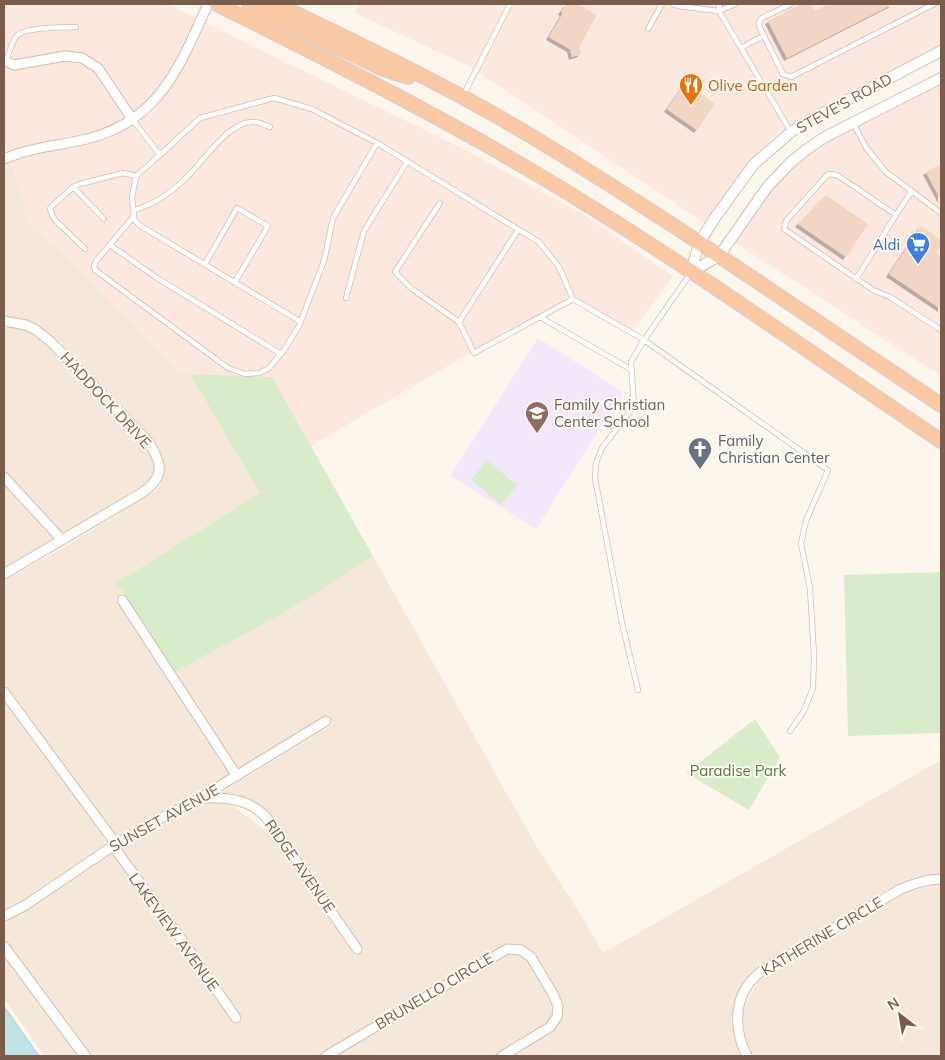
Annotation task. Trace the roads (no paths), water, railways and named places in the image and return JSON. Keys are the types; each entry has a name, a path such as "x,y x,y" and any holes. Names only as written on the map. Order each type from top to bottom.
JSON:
{"highway":[{"path":"217,4 391,92 472,136 590,206 941,441"},
{"path":"249,4 383,69 440,86"},
{"path":"276,4 440,86 532,137 608,183 719,256 941,406"}],"street":[{"path":"4,158 30,150 100,135 132,120 147,108 169,83 208,4"},
{"name":"STEVE'S ROAD","path":"691,272 699,243 754,164 792,132 815,117 941,51"},
{"path":"5,60 14,65 65,56 82,58 98,68 132,120"},
{"name":"STEVE'S ROAD","path":"691,272 719,256 762,194 783,170 816,143 941,78"},
{"name":"HADDOCK DRIVE","path":"4,321 26,325 51,342 147,440 154,450 158,462 158,475 156,483 152,487 4,574"},
{"path":"4,477 62,540"},
{"path":"122,600 237,776"},
{"name":"LAKEVIEW AVENUE","path":"4,692 236,1018"},
{"name":"SUNSET AVENUE","path":"4,916 24,906 114,845 200,798 326,721"},
{"name":"RIDGE AVENUE","path":"200,798 228,798 249,805 264,815 275,828 356,949"},
{"name":"KATHERINE CIRCLE","path":"747,1056 739,1036 738,1013 741,1000 754,978 899,890 928,880 941,879"},
{"path":"4,947 85,1056"},
{"name":"BRUNELLO CIRCLE","path":"326,1056 506,949 521,950 531,958 553,994 558,1006 557,1018 550,1027 502,1056"}],"lane":[{"path":"463,98 510,4"},
{"path":"648,29 662,4"},
{"path":"673,4 719,11 735,4"},
{"path":"719,4 719,11 792,132"},
{"path":"791,4 784,5 762,18 758,26 783,74 791,77 934,4"},
{"path":"5,60 15,37 20,33 45,28 76,27"},
{"path":"742,48 763,36"},
{"path":"377,143 333,218 324,261 301,322 269,368 259,373 245,374 228,368 95,270 96,261 134,216 132,197 136,176 200,118 274,98 312,110 377,143 539,242 558,267 574,299 644,340 828,470 806,521 801,543 810,589 814,656 813,688 804,711 790,731"},
{"path":"132,120 160,155"},
{"path":"134,210 143,208 167,194 188,176 229,132 238,126 254,121 270,127"},
{"path":"853,123 867,149 886,172 941,213"},
{"path":"346,298 364,231 407,162"},
{"path":"84,250 54,219 50,209 52,206 73,187 122,173 136,176"},
{"path":"896,215 837,175 828,174 786,221 784,229 872,290 890,297 941,330"},
{"path":"73,187 104,219"},
{"path":"856,278 911,192"},
{"path":"440,203 395,272 412,289 459,322 474,353 574,299"},
{"path":"205,264 237,208 268,226 235,282"},
{"path":"132,218 140,225 301,322"},
{"path":"459,322 518,230"},
{"path":"110,245 157,278 280,354"},
{"path":"638,690 622,623 595,478 596,463 602,448 634,406 631,362 691,272"},
{"path":"540,317 632,370"}],"water":[{"path":"4,1006 39,1056 4,1056"}],"place":[{"name":"Olive Garden","path":"691,106"},
{"name":"Aldi","path":"918,265"},
{"name":"Family Christian Center School","path":"537,434"},
{"name":"Family Christian Center","path":"700,470"}],"park label":[{"name":"Paradise Park","path":"738,770"}]}
